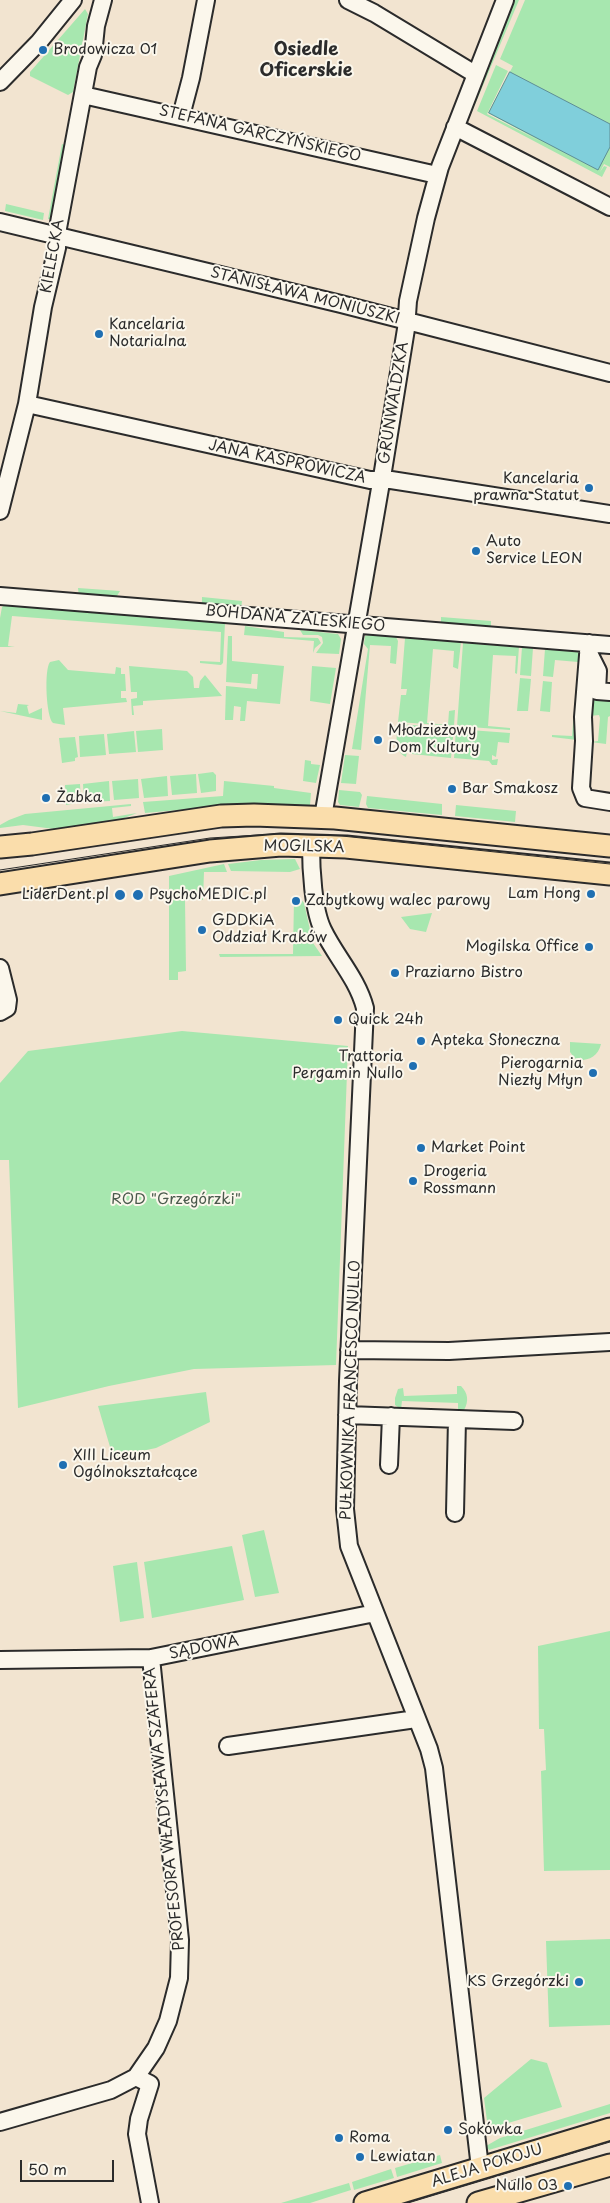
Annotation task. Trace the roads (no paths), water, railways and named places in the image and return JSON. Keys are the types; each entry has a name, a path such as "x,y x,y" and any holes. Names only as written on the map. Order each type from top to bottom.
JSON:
{"main road":[{"name":"MOGILSKA","path":"0,847 221,816 254,815 323,817 610,846"},
{"name":"MOGILSKA","path":"0,884 210,851 247,847 311,846 390,851 610,874"},
{"name":"ALEJA POKOJU","path":"365,2203 610,2129"},
{"path":"487,2202 610,2165"}],"street":[{"path":"0,82 39,42 73,0"},
{"name":"KIELECKA","path":"0,512 27,404 43,307 58,248 58,235 88,67 93,55 96,26 103,0"},
{"path":"181,116 191,78 206,0"},
{"path":"348,0 374,13 475,74"},
{"name":"GRUNWALDZKA","path":"323,817 381,480 408,301 437,175 505,0"},
{"name":"STEFANA GARCZYŃSKIEGO","path":"83,95 437,175"},
{"path":"455,127 610,207"},
{"name":"STANISŁAWA MONIUSZKI","path":"0,222 610,373"},
{"name":"JANA KASPROWICZA","path":"27,404 370,480 391,480 610,514"},
{"name":"BOHDANA ZALESKIEGO","path":"0,596 355,624 588,647 610,645"},
{"path":"588,647 598,671 597,691 610,692"},
{"path":"588,647 583,717 582,796 588,800 610,802"},
{"name":"PUŁKOWNIKA FRANCESCO NULLO","path":"311,846 311,871 320,925 359,991 365,1008 345,1509 349,1546 429,1749 434,1768 480,2168"},
{"path":"0,968 8,1000 4,1010"},
{"path":"350,1350 425,1352 610,1342"},
{"path":"348,1415 514,1421"},
{"path":"389,1465 391,1416"},
{"path":"455,1513 457,1419"},
{"name":"SĄDOWA","path":"0,1660 150,1658 188,1652 375,1613"},
{"name":"PROFESORA WŁADYSŁAWA SZAFERA","path":"0,2122 112,2090 136,2077 156,2048 168,2021 179,1978 180,1940 150,1658"},
{"path":"228,1746 416,1719"},
{"path":"136,2077 150,2084 139,2119 137,2134 150,2203"}],"water":[{"path":"510,72 610,124 610,147 598,170 489,113"}],"tram line":[{"path":"0,870 210,838 274,834 342,836 610,864"},
{"path":"408,2203 610,2142"}],"place":[{"name":"Brodowicza 01","path":"43,50"},
{"name":"Kancelaria Notarialna","path":"99,334"},
{"name":"Kancelaria prawna Statut","path":"589,488"},
{"name":"Auto Service LEON","path":"476,551"},
{"name":"Młodzieżowy Dom Kultury","path":"378,740"},
{"name":"Bar Smakosz","path":"452,789"},
{"name":"Żabka","path":"46,798"},
{"name":"Lam Hong","path":"591,894"},
{"name":"LiderDent.pl","path":"120,895"},
{"name":"PsychoMEDIC.pl","path":"138,895"},
{"name":"Zabytkowy walec parowy","path":"296,901"},
{"name":"GDDKiA Oddział Kraków","path":"202,930"},
{"name":"Mogilska Office","path":"589,947"},
{"name":"Praziarno Bistro","path":"395,973"},
{"name":"Quick 24h","path":"338,1020"},
{"name":"Apteka Słoneczna","path":"421,1041"},
{"name":"Trattoria Pergamin Nullo","path":"413,1066"},
{"name":"Pierogarnia Niezły Młyn","path":"593,1073"},
{"name":"Market Point","path":"421,1148"},
{"name":"Drogeria Rossmann","path":"413,1181"},
{"name":"XIII Liceum Ogólnokształcące","path":"63,1465"},
{"name":"KS Grzegórzki","path":"579,1982"},
{"name":"Sokówka","path":"448,2130"},
{"name":"Roma","path":"339,2138"},
{"name":"Lewiatan","path":"360,2157"},
{"name":"Nullo 03","path":"568,2186"}],"district":[{"name":"Osiedle Oficerskie","path":"306,60"}],"park label":[{"name":"ROD \"Grzegórzki\"","path":"176,1200"}]}
